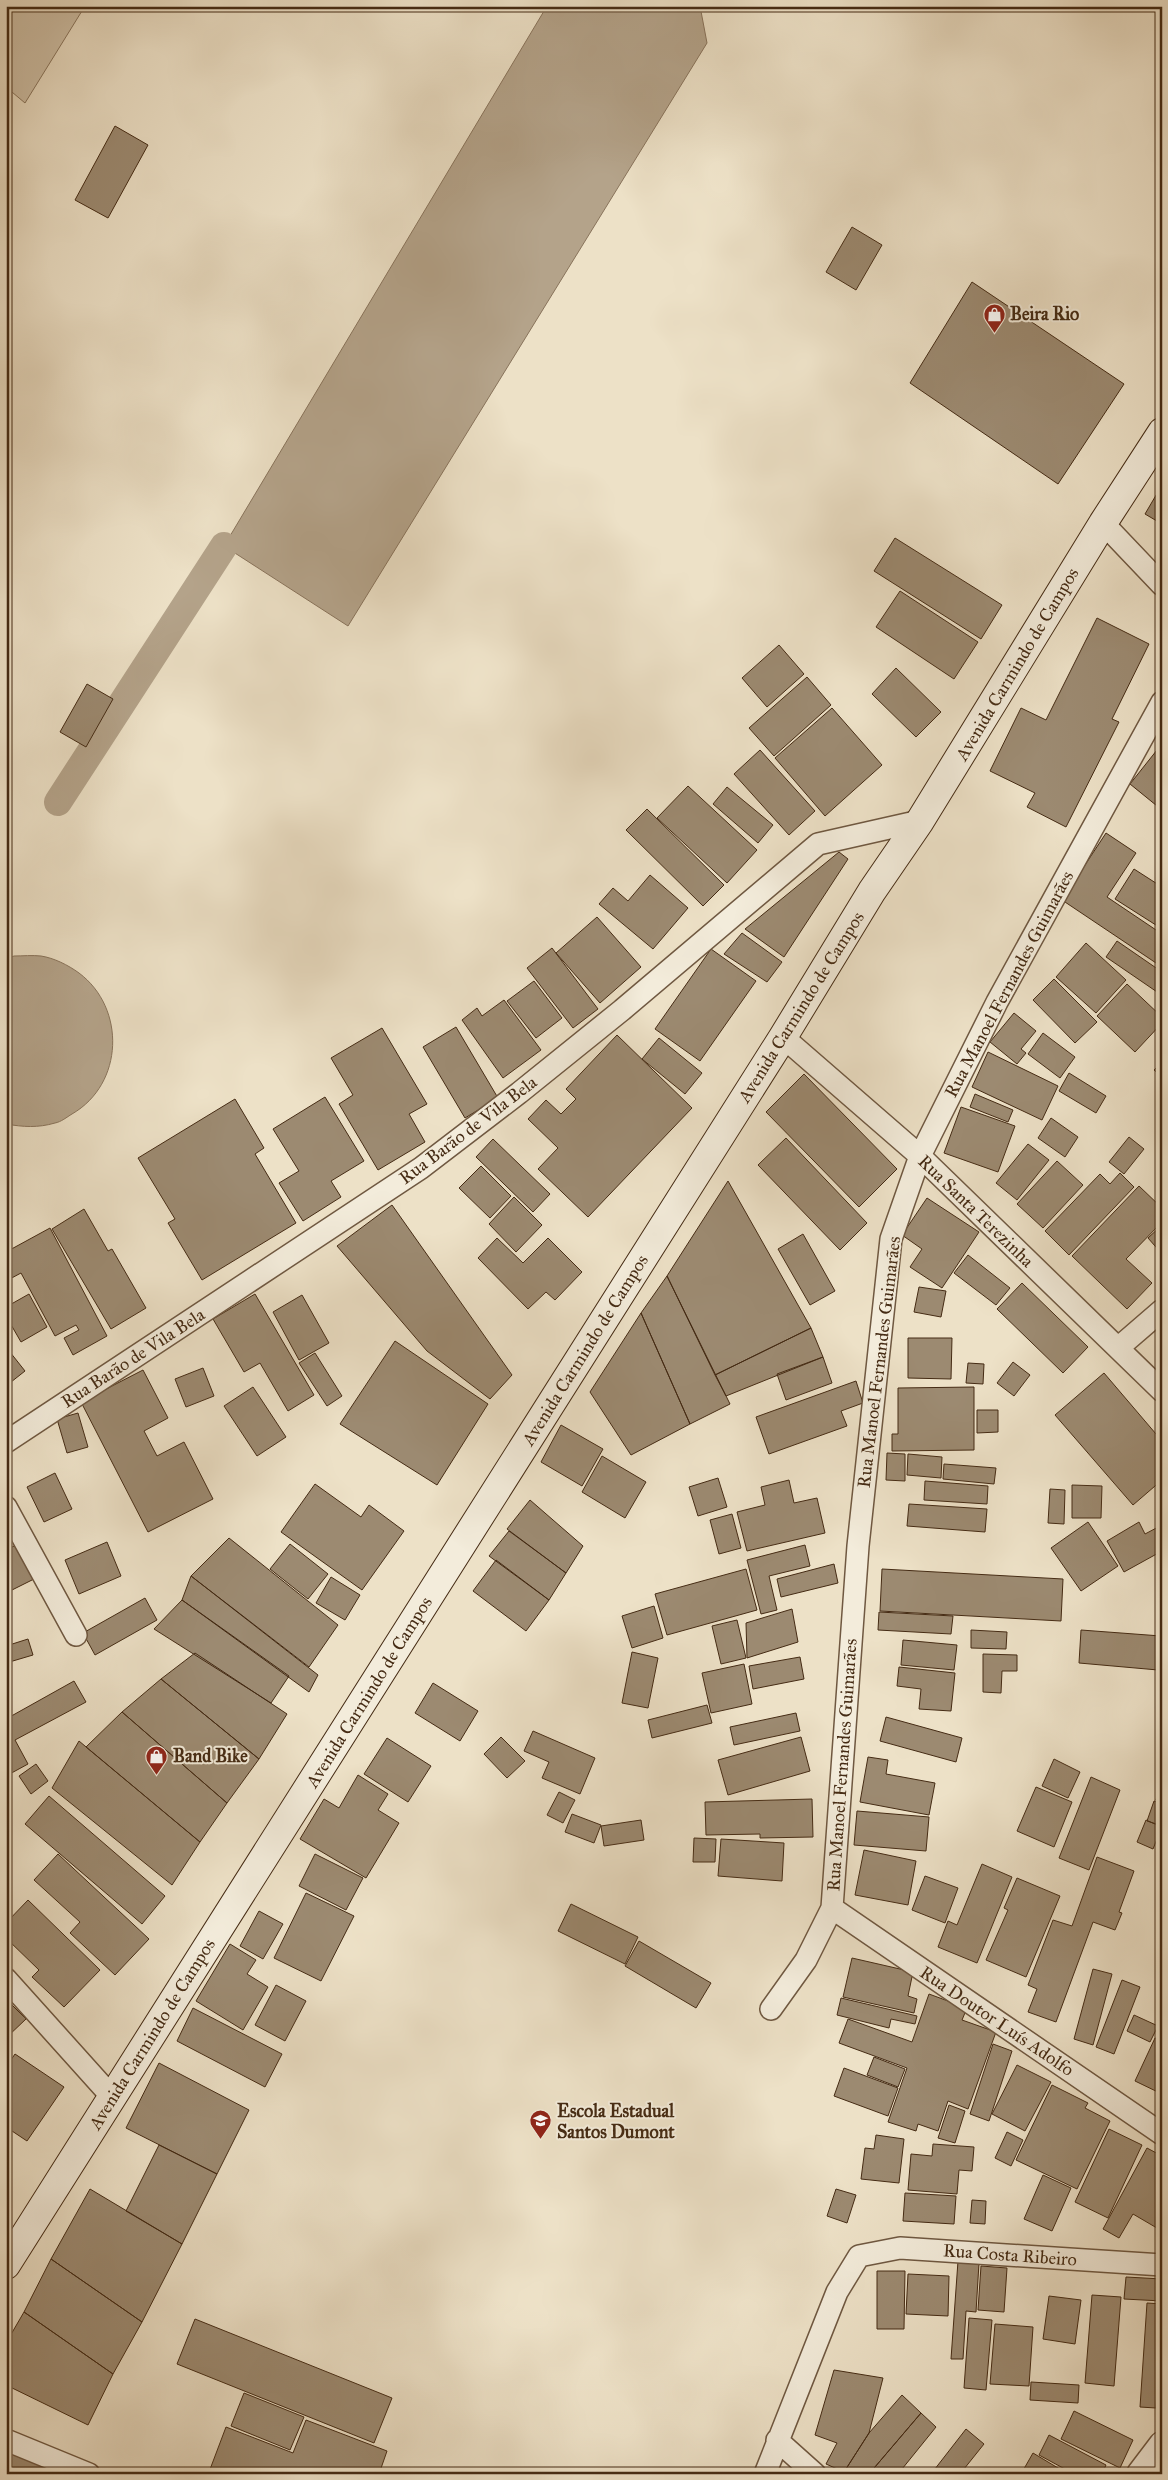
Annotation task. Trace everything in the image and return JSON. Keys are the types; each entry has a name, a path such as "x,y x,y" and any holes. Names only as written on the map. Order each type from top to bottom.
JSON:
{"main road":[{"name":"Avenida Carmindo de Campos","path":"6,2265 784,1037 872,891 920,821 1103,523 1162,432"}],"street":[{"path":"1103,523 1162,585"},
{"name":"Rua Manoel Fernandes Guimarães","path":"771,2009 806,1960 832,1908 858,1546 891,1240 920,1156 997,1002 1162,702"},
{"name":"Rua Barão de Vila Bela","path":"6,1442 421,1168 519,1093 622,1010 818,844 920,821"},
{"name":"Rua Santa Terezinha","path":"784,1037 920,1156 1162,1391"},
{"path":"1118,1348 1162,1310"},
{"path":"6,1508 76,1635"},
{"name":"Rua Doutor Luís Adolfo","path":"832,1908 1162,2134"},
{"path":"6,1978 112,2097"},
{"name":"Rua Costa Ribeiro","path":"777,2440 837,2292 859,2256 900,2248 1162,2265"},
{"path":"6,2440 89,2474"},
{"path":"765,2474 777,2440 815,2474"},
{"path":"1140,2474 1162,2445"}],"shaded area":[{"path":"6,6 85,6 25,103 6,87"},
{"path":"547,6 700,6 707,43 348,626 224,546"},
{"path":"14,956 46,957 61,962 79,973 94,988 105,1006 111,1025 113,1045 109,1065 102,1084 89,1101 59,1122 49,1125 18,1126 6,1124 6,959"}],"building":[{"path":"115,126 148,145 108,218 75,200"},
{"path":"852,227 882,245 856,290 826,272"},
{"name":"Beira Rio","path":"972,282 1124,384 1058,484 910,383"},
{"path":"1162,485 1162,524 1145,514"},
{"path":"895,538 1002,605 981,639 874,571"},
{"path":"900,591 978,642 954,679 876,627"},
{"path":"1097,618 1149,644 1112,719 1119,722 1066,827 1027,807 1035,793 990,771 1021,708 1046,720"},
{"path":"779,645 804,674 767,707 742,678"},
{"path":"896,668 941,712 916,737 872,694"},
{"path":"807,677 831,705 774,756 749,728"},
{"path":"87,684 113,699 86,747 60,732"},
{"path":"832,708 882,765 825,816 775,758"},
{"path":"760,750 815,811 789,835 734,774"},
{"path":"1157,750 1162,754 1162,810 1130,784"},
{"path":"688,786 757,850 727,883 657,818"},
{"path":"727,787 773,825 758,843 713,804"},
{"path":"647,809 724,885 703,906 626,830"},
{"path":"1106,833 1136,853 1107,897 1162,934 1162,967 1062,900"},
{"path":"839,852 848,859 784,957 745,929"},
{"path":"1134,869 1162,887 1162,923 1159,927 1115,899"},
{"path":"650,875 688,908 653,949 599,904 613,888 628,901"},
{"path":"597,917 641,967 600,1003 556,953"},
{"path":"742,933 782,962 767,982 724,954"},
{"path":"1117,941 1162,972 1160,994 1106,957"},
{"path":"1086,943 1126,980 1096,1013 1056,977"},
{"path":"552,948 598,1009 573,1028 527,968"},
{"path":"711,949 756,981 700,1061 655,1029"},
{"path":"1054,979 1097,1022 1075,1043 1033,1000"},
{"path":"534,981 562,1018 536,1038 507,1001"},
{"path":"1127,984 1162,1017 1162,1023 1135,1052 1097,1016"},
{"path":"504,1000 541,1050 503,1078 462,1020 477,1008 482,1016"},
{"path":"1014,1013 1036,1031 1021,1049 1026,1053 1017,1064 990,1042"},
{"path":"456,1027 498,1098 465,1118 423,1047"},
{"path":"382,1028 427,1104 409,1114 425,1142 378,1170 339,1104 353,1095 331,1058"},
{"path":"1043,1033 1075,1057 1060,1078 1028,1054"},
{"path":"617,1035 692,1108 588,1217 538,1169 558,1148 528,1119 546,1100 561,1114 576,1099 566,1089"},
{"path":"659,1038 702,1073 685,1094 642,1059"},
{"path":"988,1052 1058,1086 1042,1120 972,1087"},
{"path":"1162,1062 1162,1077 1154,1070"},
{"path":"1069,1073 1106,1096 1096,1113 1059,1091"},
{"path":"804,1074 897,1169 859,1207 766,1112"},
{"path":"975,1094 1013,1110 1008,1122 970,1107"},
{"path":"325,1097 364,1161 331,1181 341,1197 303,1221 279,1183 299,1171 273,1129"},
{"path":"235,1099 264,1148 255,1154 296,1223 202,1280 168,1223 175,1219 138,1158"},
{"path":"961,1107 1015,1126 998,1172 944,1153"},
{"path":"1051,1118 1078,1137 1065,1157 1038,1138"},
{"path":"1129,1137 1144,1149 1124,1174 1109,1162"},
{"path":"786,1138 867,1223 840,1250 758,1165"},
{"path":"493,1139 550,1194 533,1212 476,1157"},
{"path":"1028,1144 1049,1160 1017,1200 996,1183"},
{"path":"1057,1161 1083,1185 1043,1228 1017,1204"},
{"path":"481,1166 511,1196 490,1218 459,1188"},
{"path":"1120,1173 1134,1187 1069,1255 1045,1231 1100,1174 1110,1184"},
{"path":"728,1181 811,1328 715,1375 667,1276"},
{"path":"1139,1186 1162,1208 1162,1222 1126,1259 1152,1283 1127,1309 1072,1256"},
{"path":"514,1197 542,1225 516,1252 489,1224"},
{"path":"927,1198 979,1232 942,1288 910,1267 922,1249 902,1235"},
{"path":"392,1205 512,1375 490,1399 427,1351 337,1246"},
{"path":"84,1209 108,1251 112,1249 146,1308 111,1329 52,1229"},
{"path":"1162,1225 1162,1254 1148,1238"},
{"path":"50,1228 107,1336 73,1355 64,1338 79,1330 76,1325 55,1336 21,1273 6,1281 6,1252"},
{"path":"803,1234 835,1291 810,1305 778,1249"},
{"path":"497,1238 523,1263 548,1238 582,1272 555,1300 546,1292 528,1309 478,1258"},
{"path":"968,1255 1010,1288 996,1305 954,1273"},
{"path":"667,1276 730,1404 690,1424 641,1313"},
{"path":"1022,1283 1088,1347 1063,1373 997,1309"},
{"path":"919,1287 946,1291 941,1317 914,1312"},
{"path":"29,1294 47,1327 21,1342 6,1316 6,1307"},
{"path":"255,1294 314,1395 288,1411 260,1363 244,1372 213,1319"},
{"path":"302,1295 329,1343 299,1360 273,1312"},
{"path":"641,1313 690,1424 631,1455 590,1392"},
{"path":"811,1328 823,1357 726,1396 715,1375"},
{"path":"908,1338 952,1338 951,1379 908,1378"},
{"path":"395,1341 488,1404 437,1485 340,1424"},
{"path":"6,1347 25,1371 6,1386"},
{"path":"315,1353 342,1396 327,1406 299,1363"},
{"path":"823,1357 832,1383 786,1400 777,1374"},
{"path":"1013,1362 1030,1375 1014,1396 997,1383"},
{"path":"968,1363 984,1364 983,1384 966,1383"},
{"path":"203,1368 214,1396 186,1407 175,1379"},
{"path":"143,1370 168,1418 144,1431 157,1456 184,1442 213,1499 148,1532 81,1402"},
{"path":"1104,1373 1162,1441 1162,1480 1133,1505 1055,1415"},
{"path":"856,1381 863,1403 841,1411 847,1426 769,1454 756,1417"},
{"path":"253,1387 286,1437 257,1456 224,1406"},
{"path":"974,1387 974,1450 892,1451 892,1434 898,1434 898,1388"},
{"path":"977,1410 998,1410 998,1432 977,1433"},
{"path":"78,1413 88,1447 67,1453 57,1419"},
{"path":"561,1425 603,1449 582,1486 541,1462"},
{"path":"887,1453 905,1454 905,1481 886,1480"},
{"path":"908,1454 942,1457 941,1478 907,1475"},
{"path":"602,1456 646,1482 625,1518 582,1492"},
{"path":"944,1464 996,1468 994,1484 943,1479"},
{"path":"55,1473 72,1509 44,1522 27,1487"},
{"path":"718,1478 727,1507 698,1516 689,1487"},
{"path":"789,1480 794,1503 817,1498 825,1533 747,1551 737,1512 765,1505 761,1487"},
{"path":"925,1481 988,1486 987,1504 924,1500"},
{"path":"315,1484 361,1517 369,1505 404,1531 362,1590 281,1532"},
{"path":"1072,1485 1102,1486 1101,1518 1072,1518"},
{"path":"1050,1489 1065,1490 1064,1524 1048,1523"},
{"path":"530,1500 583,1546 566,1573 507,1529"},
{"path":"909,1504 987,1509 985,1532 907,1526"},
{"path":"732,1514 741,1548 719,1554 710,1520"},
{"path":"1088,1522 1118,1566 1081,1591 1051,1548"},
{"path":"1139,1522 1145,1534 1162,1525 1162,1551 1124,1572 1107,1541"},
{"path":"509,1531 566,1573 549,1600 489,1556"},
{"path":"229,1538 338,1625 309,1667 191,1576"},
{"path":"107,1542 121,1576 79,1594 65,1560"},
{"path":"18,1544 34,1579 6,1593 6,1550"},
{"path":"290,1544 328,1574 308,1599 270,1569"},
{"path":"805,1545 810,1566 769,1576 777,1610 761,1614 747,1560"},
{"path":"496,1560 549,1600 526,1631 473,1591"},
{"path":"834,1564 838,1583 781,1597 777,1579"},
{"path":"746,1569 757,1610 667,1635 655,1594"},
{"path":"882,1569 1063,1579 1061,1621 880,1611"},
{"path":"191,1576 318,1675 309,1692 182,1600"},
{"path":"331,1577 360,1595 345,1620 316,1603"},
{"path":"145,1598 157,1620 95,1655 83,1633"},
{"path":"182,1600 289,1676 271,1703 154,1629"},
{"path":"654,1606 663,1638 632,1648 622,1616"},
{"path":"792,1609 798,1642 747,1658 746,1623"},
{"path":"879,1612 953,1616 951,1634 878,1630"},
{"path":"737,1620 746,1658 721,1664 712,1626"},
{"path":"971,1630 1007,1632 1006,1649 971,1648"},
{"path":"1081,1630 1161,1636 1158,1670 1079,1663"},
{"path":"28,1639 33,1655 6,1663 6,1646"},
{"path":"903,1640 957,1645 954,1670 901,1665"},
{"path":"632,1652 658,1658 648,1708 622,1703"},
{"path":"195,1653 287,1714 259,1759 161,1679"},
{"path":"983,1654 1017,1655 1017,1671 1002,1671 1001,1693 983,1692"},
{"path":"800,1657 804,1679 753,1689 749,1666"},
{"path":"744,1664 752,1704 711,1713 702,1673"},
{"path":"899,1667 955,1673 951,1711 919,1709 921,1689 897,1686"},
{"path":"161,1679 259,1759 227,1803 122,1712"},
{"path":"74,1681 86,1702 15,1740 28,1764 6,1776 6,1719"},
{"path":"433,1683 478,1711 460,1741 415,1713"},
{"path":"707,1705 712,1723 652,1738 648,1720"},
{"name":"Band Bike","path":"122,1712 227,1803 200,1842 86,1747"},
{"path":"796,1713 800,1731 734,1745 730,1727"},
{"path":"886,1717 962,1738 956,1762 880,1741"},
{"path":"533,1731 595,1758 580,1794 542,1778 549,1762 524,1751"},
{"path":"501,1737 525,1761 507,1778 484,1754"},
{"path":"801,1737 810,1771 728,1795 718,1760"},
{"path":"387,1738 431,1766 408,1802 364,1774"},
{"path":"79,1741 200,1842 172,1885 52,1788"},
{"path":"868,1757 888,1760 886,1774 935,1783 929,1815 860,1802"},
{"path":"1054,1759 1080,1772 1068,1798 1042,1786"},
{"path":"36,1764 48,1781 31,1794 19,1776"},
{"path":"358,1775 388,1794 378,1810 399,1823 366,1878 300,1839 324,1799 339,1808"},
{"path":"1091,1777 1120,1790 1089,1870 1059,1858"},
{"path":"1160,1785 1162,1785 1162,1802 1156,1800"},
{"path":"1036,1787 1072,1802 1054,1847 1017,1831"},
{"path":"559,1792 575,1800 563,1823 547,1815"},
{"path":"49,1796 165,1896 142,1924 25,1824"},
{"path":"812,1799 813,1837 760,1838 760,1834 706,1835 705,1802"},
{"path":"1154,1801 1162,1804 1162,1826 1147,1821"},
{"path":"857,1811 929,1817 926,1851 854,1845"},
{"path":"572,1814 601,1825 594,1843 565,1832"},
{"path":"641,1820 644,1840 604,1846 601,1826"},
{"path":"1146,1820 1162,1827 1153,1849 1137,1842"},
{"path":"694,1838 716,1839 715,1862 693,1862"},
{"path":"721,1839 784,1843 782,1881 718,1876"},
{"path":"864,1850 916,1861 908,1905 855,1895"},
{"path":"58,1854 149,1939 115,1975 70,1933 80,1922 34,1880"},
{"path":"315,1854 363,1878 346,1910 299,1886"},
{"path":"1097,1857 1134,1871 1119,1912 1122,1913 1115,1930 1093,1922 1056,2022 1028,2012 1037,1989 1028,1985 1053,1920 1072,1926"},
{"path":"982,1864 1012,1877 977,1963 938,1947 948,1921 957,1925"},
{"path":"925,1876 958,1888 945,1923 912,1910"},
{"path":"1017,1878 1060,1896 1026,1977 986,1960 1008,1910 1004,1908"},
{"path":"306,1893 354,1916 321,1981 274,1958"},
{"path":"28,1900 100,1970 64,2007 32,1977 39,1970 6,1938 6,1923"},
{"path":"571,1904 638,1937 625,1964 558,1931"},
{"path":"259,1911 283,1924 263,1959 240,1946"},
{"path":"639,1941 711,1983 696,2008 625,1966"},
{"path":"230,1944 256,1960 247,1974 268,1987 243,2030 196,2001"},
{"path":"852,1958 913,1972 908,1996 917,1999 914,2013 843,1997"},
{"path":"1093,1969 1112,1974 1093,2045 1074,2039"},
{"path":"1122,1980 1140,1987 1114,2054 1096,2047"},
{"path":"276,1985 306,2001 285,2041 255,2025"},
{"path":"929,1994 967,2008 962,2020 996,2032 968,2109 948,2101 938,2131 918,2124 916,2131 888,2122 907,2068 839,2043 848,2019 912,2042"},
{"path":"841,1998 917,2016 915,2024 891,2019 889,2028 837,2015"},
{"path":"6,1999 26,2019 6,2038"},
{"path":"193,2008 282,2054 265,2087 177,2041"},
{"path":"1134,2015 1158,2026 1150,2042 1127,2031"},
{"path":"1155,2038 1162,2040 1162,2094 1135,2081"},
{"path":"993,2044 1012,2051 989,2121 970,2114"},
{"path":"15,2054 64,2087 27,2141 6,2127 6,2067"},
{"path":"874,2057 905,2069 898,2087 867,2075"},
{"path":"159,2063 249,2110 217,2174 126,2128"},
{"path":"1017,2065 1051,2082 1025,2131 992,2114"},
{"path":"844,2068 898,2088 888,2116 834,2096"},
{"path":"1052,2085 1088,2103 1085,2108 1110,2121 1077,2189 1016,2160"},
{"path":"949,2105 965,2111 955,2143 938,2138"},
{"path":"1109,2129 1142,2145 1108,2218 1075,2202"},
{"path":"1007,2132 1023,2140 1011,2166 995,2158"},
{"path":"876,2135 904,2139 899,2183 861,2179 865,2148 874,2149"},
{"path":"933,2144 974,2147 972,2171 959,2170 957,2194 908,2190 911,2154 932,2156"},
{"path":"159,2145 217,2174 182,2244 126,2211"},
{"path":"1147,2148 1162,2156 1162,2231 1133,2214 1119,2238 1103,2229"},
{"path":"1043,2175 1071,2188 1052,2231 1024,2219"},
{"path":"90,2189 182,2244 142,2322 51,2259"},
{"path":"836,2189 856,2195 847,2223 827,2216"},
{"path":"905,2193 956,2196 954,2224 903,2221"},
{"path":"972,2200 986,2201 985,2224 970,2223"},
{"path":"51,2259 142,2322 113,2374 24,2312"},
{"path":"958,2261 979,2263 976,2312 966,2311 963,2359 951,2359"},
{"path":"981,2266 1007,2268 1004,2312 978,2310"},
{"path":"877,2271 905,2271 904,2329 877,2329"},
{"path":"908,2274 949,2276 948,2316 906,2314"},
{"path":"1126,2277 1162,2279 1162,2301 1124,2299"},
{"path":"1092,2295 1121,2297 1114,2386 1085,2383"},
{"path":"1049,2296 1081,2300 1075,2344 1043,2339"},
{"path":"1147,2303 1162,2304 1156,2408 1140,2407"},
{"path":"24,2312 113,2374 88,2425 6,2385 6,2343"},
{"path":"969,2318 992,2320 986,2390 964,2388"},
{"path":"195,2319 392,2398 374,2443 177,2364"},
{"path":"995,2324 1033,2327 1029,2386 990,2384"},
{"path":"834,2370 883,2378 869,2433 844,2472 826,2464 837,2443 815,2435"},
{"path":"1031,2382 1079,2385 1078,2403 1030,2400"},
{"path":"244,2393 304,2417 290,2450 231,2426"},
{"path":"902,2395 921,2413 869,2474 845,2474 844,2472 869,2433"},
{"path":"1074,2411 1133,2440 1120,2468 1061,2439"},
{"path":"921,2413 936,2427 898,2474 869,2474"},
{"path":"306,2420 387,2451 379,2474 214,2474 209,2472 226,2427 293,2453"},
{"path":"966,2429 984,2444 960,2474 931,2474"},
{"path":"1049,2435 1106,2465 1102,2474 1074,2474 1039,2455"},
{"path":"6,2451 48,2468 45,2474 6,2474"},
{"path":"1033,2453 1068,2474 1021,2474"}],"waterway":[{"path":"58,802 224,546"}],"place":[{"name":"Beira Rio","path":"994,333"},
{"name":"Band Bike","path":"157,1775"},
{"name":"Escola Estadual Santos Dumont","path":"541,2140"}]}
